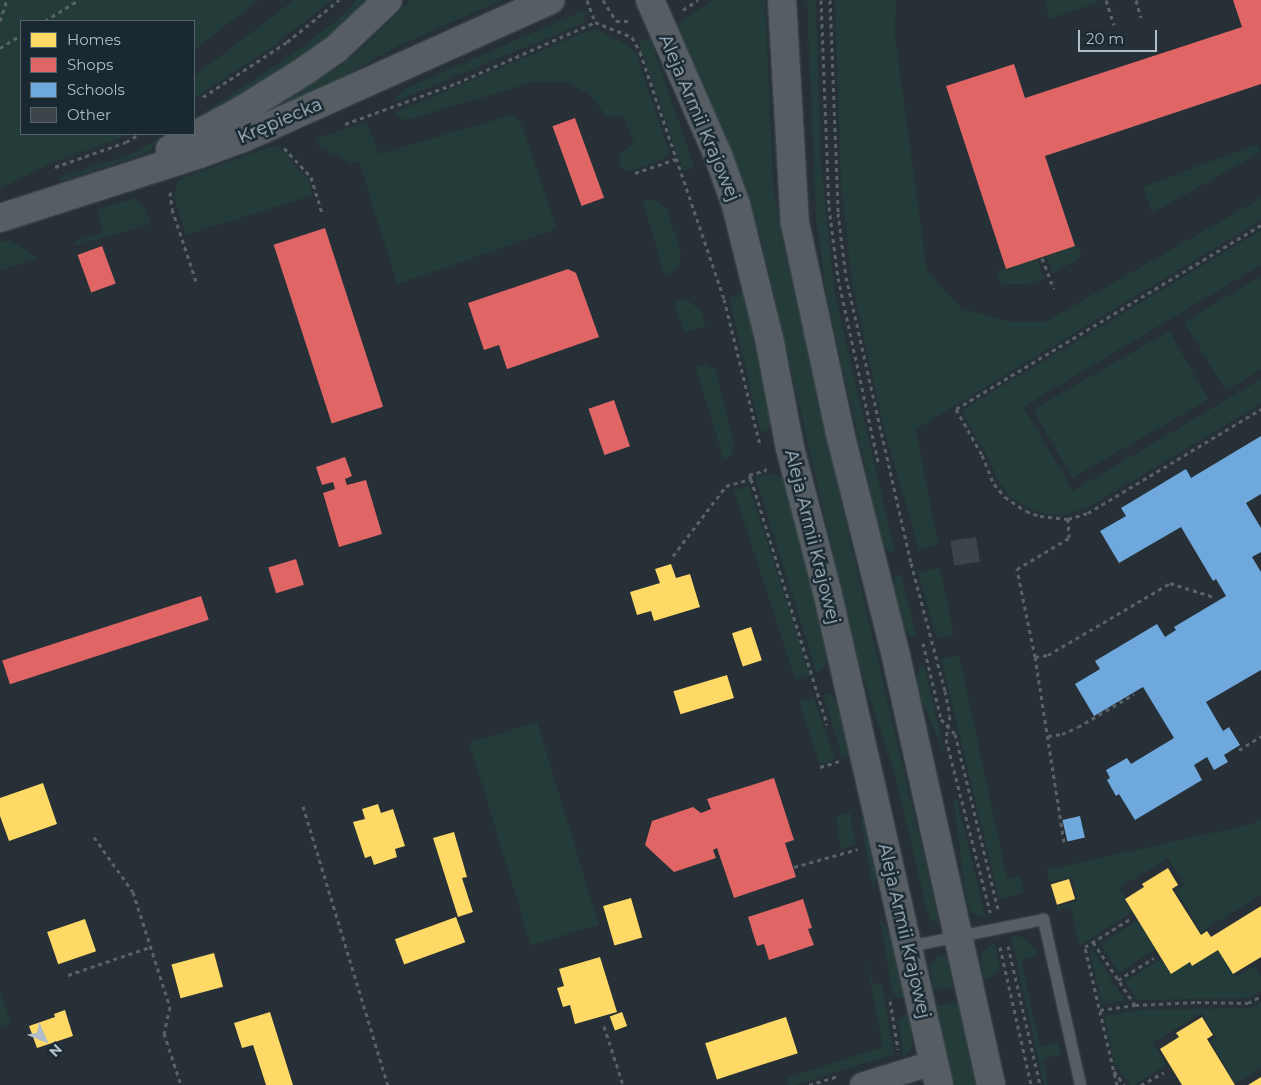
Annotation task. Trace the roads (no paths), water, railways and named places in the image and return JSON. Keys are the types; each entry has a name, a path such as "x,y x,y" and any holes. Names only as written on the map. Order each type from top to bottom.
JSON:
{"street":[{"path":"80,192 182,143 242,110 336,49 388,0"},
{"name":"Krępiecka","path":"0,218 243,138 550,0"},
{"name":"Aleja Armii Krajowej","path":"650,0 719,158 736,205 769,338 790,448 827,591 936,1074"},
{"path":"782,0 795,223 840,433 896,656 991,1085"},
{"path":"862,1085 936,1074"}],"lane":[{"path":"908,946 1043,919 1080,1085"}]}
